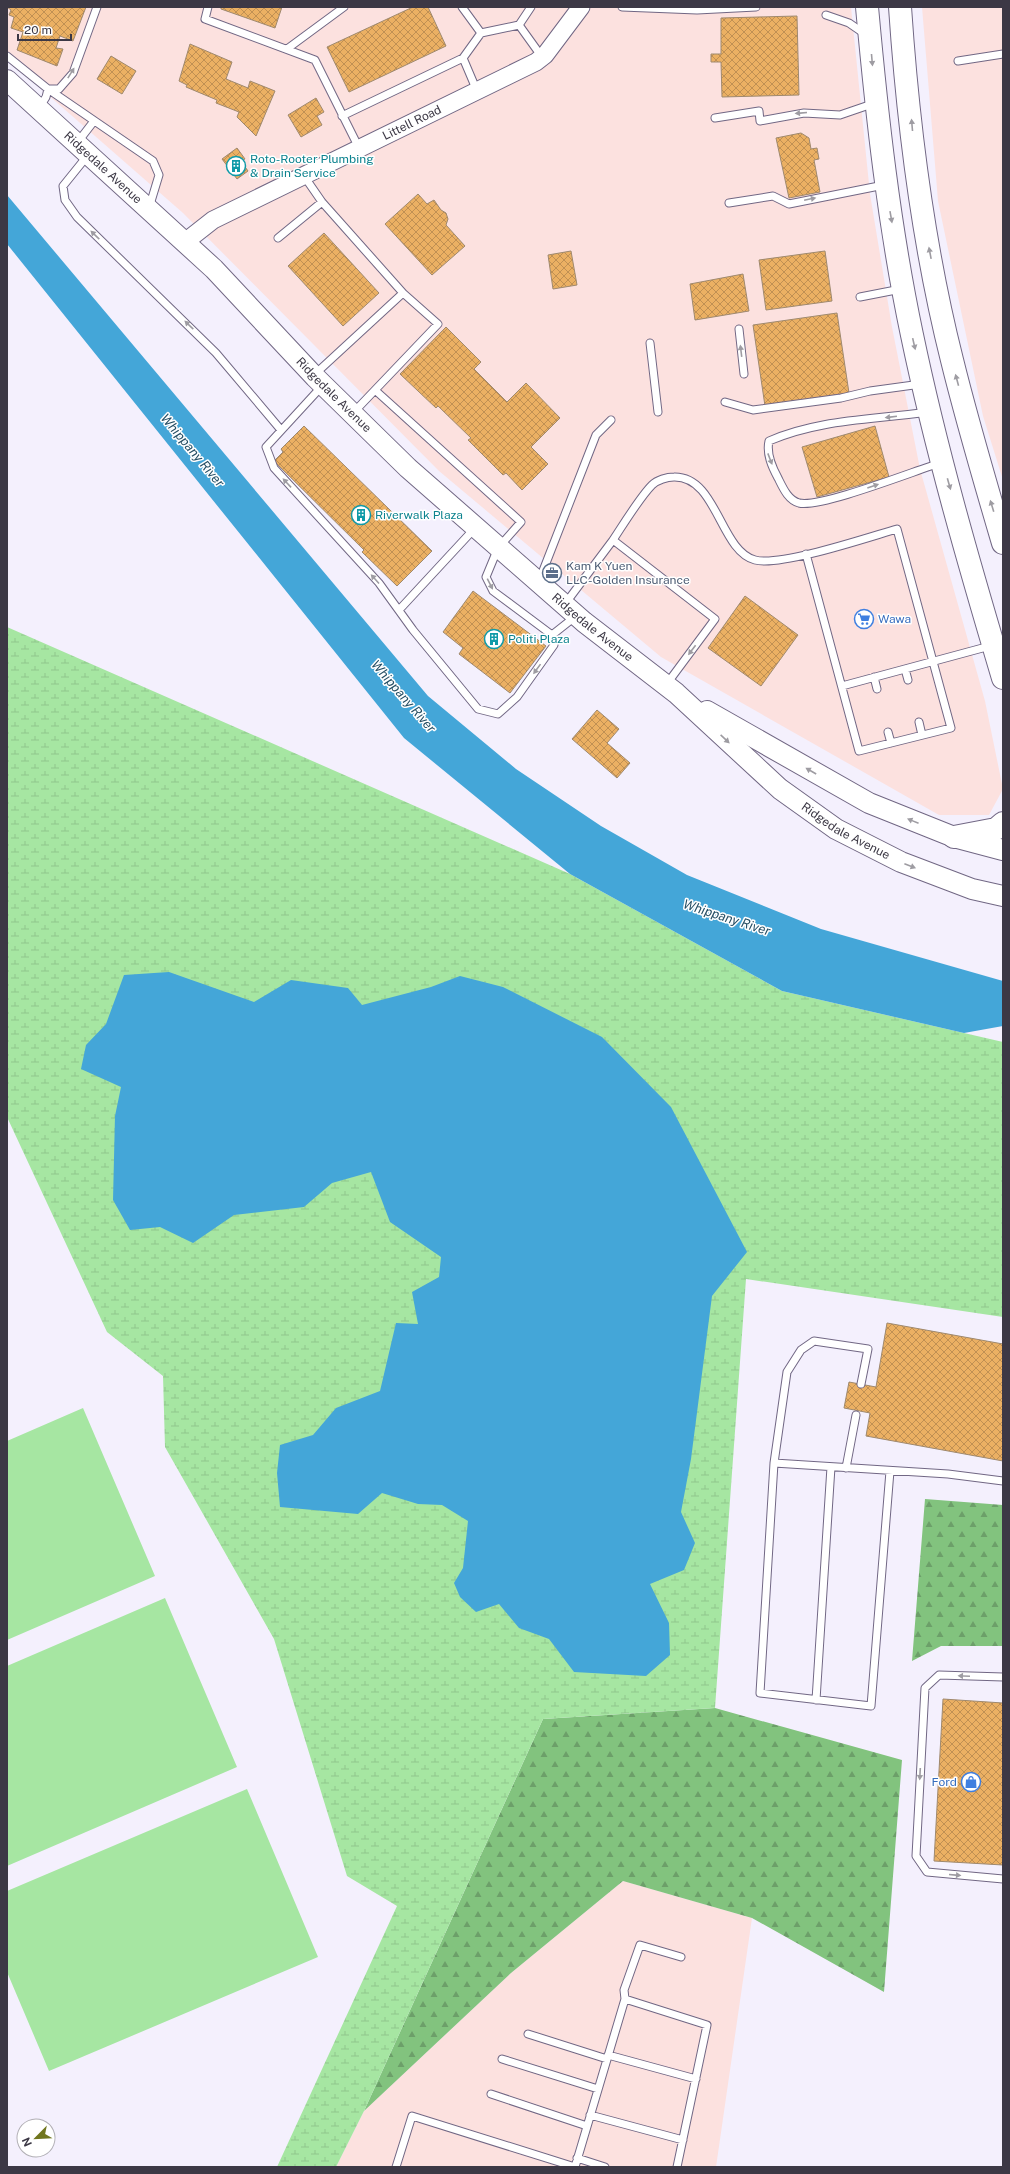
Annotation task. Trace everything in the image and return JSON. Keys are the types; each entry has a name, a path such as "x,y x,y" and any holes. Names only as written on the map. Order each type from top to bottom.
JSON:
{"main road":[{"path":"867,7 875,103 886,185 903,288 923,384 942,462 1003,678"},
{"path":"900,7 916,168 938,298 952,359 1001,532"},
{"name":"Ridgedale Avenue","path":"7,80 214,270 318,380 408,468 570,611 671,689 780,789 836,829 901,862 972,889 1003,896"},
{"name":"Ridgedale Avenue","path":"671,689 857,796 954,837 1003,850"},
{"path":"954,837 996,829 1003,823"}],"street":[{"name":"Littell Road","path":"185,242 213,220 477,92 542,57 568,26 581,7"}],"lane":[{"path":"48,89 59,89 73,72 97,7"},
{"path":"208,7 205,19 315,60 359,149"},
{"path":"287,49 344,7"},
{"path":"462,7 481,34"},
{"path":"342,116 464,58 481,34 519,25 531,7"},
{"path":"622,7 697,10 756,7"},
{"path":"826,15 849,22 870,36"},
{"path":"519,25 542,57"},
{"path":"958,61 1003,54"},
{"path":"7,56 48,89 153,162 159,175 148,209"},
{"path":"464,58 477,92"},
{"path":"39,108 46,97 48,89"},
{"path":"715,118 759,111 760,121 804,113 840,115 875,103"},
{"path":"94,121 82,149 63,186 65,200 77,217 216,353 281,430"},
{"path":"304,176 322,202 403,293 438,324 353,414"},
{"path":"729,203 773,196 789,204 886,185"},
{"path":"278,238 322,202"},
{"path":"860,297 903,288"},
{"path":"375,390 521,522 498,548 486,577 493,591 552,635 554,646 518,697 498,714 478,709 399,610 380,583 274,468 266,447 281,430 318,380 403,293"},
{"path":"739,329 744,374"},
{"path":"650,343 658,412"},
{"path":"725,402 753,410 841,398 877,390 923,384"},
{"path":"930,412 833,423 790,432 769,441 767,450 776,474 789,497 799,503 812,502 840,496 942,462"},
{"path":"538,583 596,435 611,420"},
{"path":"552,635 570,611 613,540 652,484 668,477 683,477 698,485 740,551 755,560 772,561 806,554 897,529 951,728 859,751 806,554"},
{"path":"399,610 475,528"},
{"path":"613,540 715,619 671,689"},
{"path":"842,686 993,645"},
{"path":"905,669 908,680"},
{"path":"874,677 877,689"},
{"path":"919,722 922,736"},
{"path":"888,732 891,743"},
{"path":"861,1384 868,1349 814,1341 801,1350 786,1372 774,1463 760,1693 871,1706 890,1470"},
{"path":"846,1468 856,1415"},
{"path":"774,1463 948,1474 1003,1481"},
{"path":"816,1700 831,1467"},
{"path":"1003,1677 939,1675 925,1688 916,1856 927,1872 1003,1879"},
{"path":"396,2167 412,2116 570,2166 575,2166 625,1998 624,1990 640,1945 681,1957"},
{"path":"625,1998 707,2025 677,2167"},
{"path":"528,2034 607,2057 696,2079"},
{"path":"502,2059 598,2090"},
{"path":"491,2094 587,2126"},
{"path":"590,2115 683,2140"},
{"path":"577,2158 605,2167"}],"shaded area":[{"path":"7,7 851,7 870,194 892,327 920,469 985,701 1003,789 989,815 939,815 661,657 439,471 183,213 7,59"},
{"path":"922,7 1003,7 1003,480 983,416 938,201"},
{"path":"623,1881 752,1918 716,2167 336,2167 364,2111 511,1973"}],"green space":[{"path":"7,627 570,874 782,991 1003,1042 1003,1317 746,1279 715,1708 543,1719 364,2111 336,2167 277,2167 397,1906 347,1876 274,1639 165,1447 163,1376 107,1332 7,1117"},
{"path":"83,1408 155,1576 7,1640 7,1441"},
{"path":"925,1499 1003,1505 1003,1646 941,1646 912,1661"},
{"path":"165,1598 237,1767 7,1866 7,1666"},
{"path":"715,1708 902,1760 884,1992 752,1918 623,1881 511,1973 364,2111 543,1719"},
{"path":"247,1789 318,1957 49,2071 7,1972 7,1891"}],"water":[{"name":"Whippany River","path":"7,195 428,696 516,769 601,826 687,875 821,929 1003,981 1003,1026 964,1033 782,991 570,874 404,738 7,244"},
{"path":"169,972 254,1002 291,980 348,988 362,1005 431,987 460,976 503,987 602,1037 671,1107 747,1252 712,1296 691,1459 681,1512 695,1543 684,1570 650,1584 669,1623 670,1655 646,1676 574,1672 549,1639 519,1628 499,1604 476,1612 460,1597 454,1583 463,1568 468,1521 442,1505 418,1504 382,1493 358,1514 280,1507 277,1473 280,1445 313,1435 336,1408 380,1391 396,1323 418,1324 412,1292 439,1277 441,1257 390,1222 371,1172 332,1183 304,1207 234,1215 193,1243 160,1227 130,1230 113,1200 115,1116 121,1087 81,1069 86,1045 106,1024 124,975"}],"building":[{"path":"7,7 86,7 73,41 60,36 56,48 63,49 57,66 17,50 23,32 11,28 14,17 9,15 11,10"},
{"path":"221,7 282,7 275,28 221,9"},
{"path":"413,7 428,7 446,46 349,92 327,47"},
{"path":"797,16 799,95 722,97 721,62 711,62 711,54 721,54 721,18"},
{"path":"190,44 232,62 226,79 248,88 250,81 275,91 256,136 237,117 239,112 216,103 217,100 186,87 187,85 179,81"},
{"path":"111,56 136,71 122,94 97,79"},
{"path":"316,98 324,112 317,116 322,125 301,137 288,115"},
{"path":"801,133 809,138 811,149 817,148 819,159 814,160 820,192 789,198 776,138"},
{"name":"Roto-Rooter Plumbing & Drain Service","path":"237,148 245,159 241,161 248,171 237,179 222,159"},
{"path":"418,194 427,204 434,200 441,210 446,213 448,219 446,225 465,246 432,275 385,224"},
{"path":"324,233 379,293 343,326 288,266"},
{"path":"571,251 577,285 553,289 548,255"},
{"path":"825,251 832,301 766,310 759,260"},
{"path":"743,274 749,311 695,320 690,284"},
{"path":"837,313 849,393 765,406 753,325"},
{"path":"446,327 481,362 474,369 507,402 526,383 560,418 531,447 548,464 522,490 506,473 503,475 468,440 471,438 438,406 436,408 400,374"},
{"name":"Riverwalk Plaza","path":"304,426 432,551 397,586 362,552 364,550 274,461 283,452 281,449"},
{"path":"875,426 889,477 817,497 802,447"},
{"name":"Politi Plaza","path":"473,591 546,646 510,693 459,654 463,648 443,632"},
{"path":"745,596 798,635 761,686 708,648"},
{"path":"597,710 619,729 607,743 630,763 617,778 572,739"},
{"path":"887,1323 1003,1344 1003,1461 866,1436 870,1413 844,1408 849,1382 876,1387"},
{"name":"Ford","path":"943,1699 1003,1703 1003,1865 934,1861"}],"place":[{"name":"Roto-Rooter Plumbing & Drain Service","path":"236,166"},
{"name":"Riverwalk Plaza","path":"361,515"},
{"name":"Kam K Yuen LLC-Golden Insurance","path":"552,573"},
{"name":"Wawa","path":"864,619"},
{"name":"Politi Plaza","path":"494,639"},
{"name":"Ford","path":"971,1782"}]}
